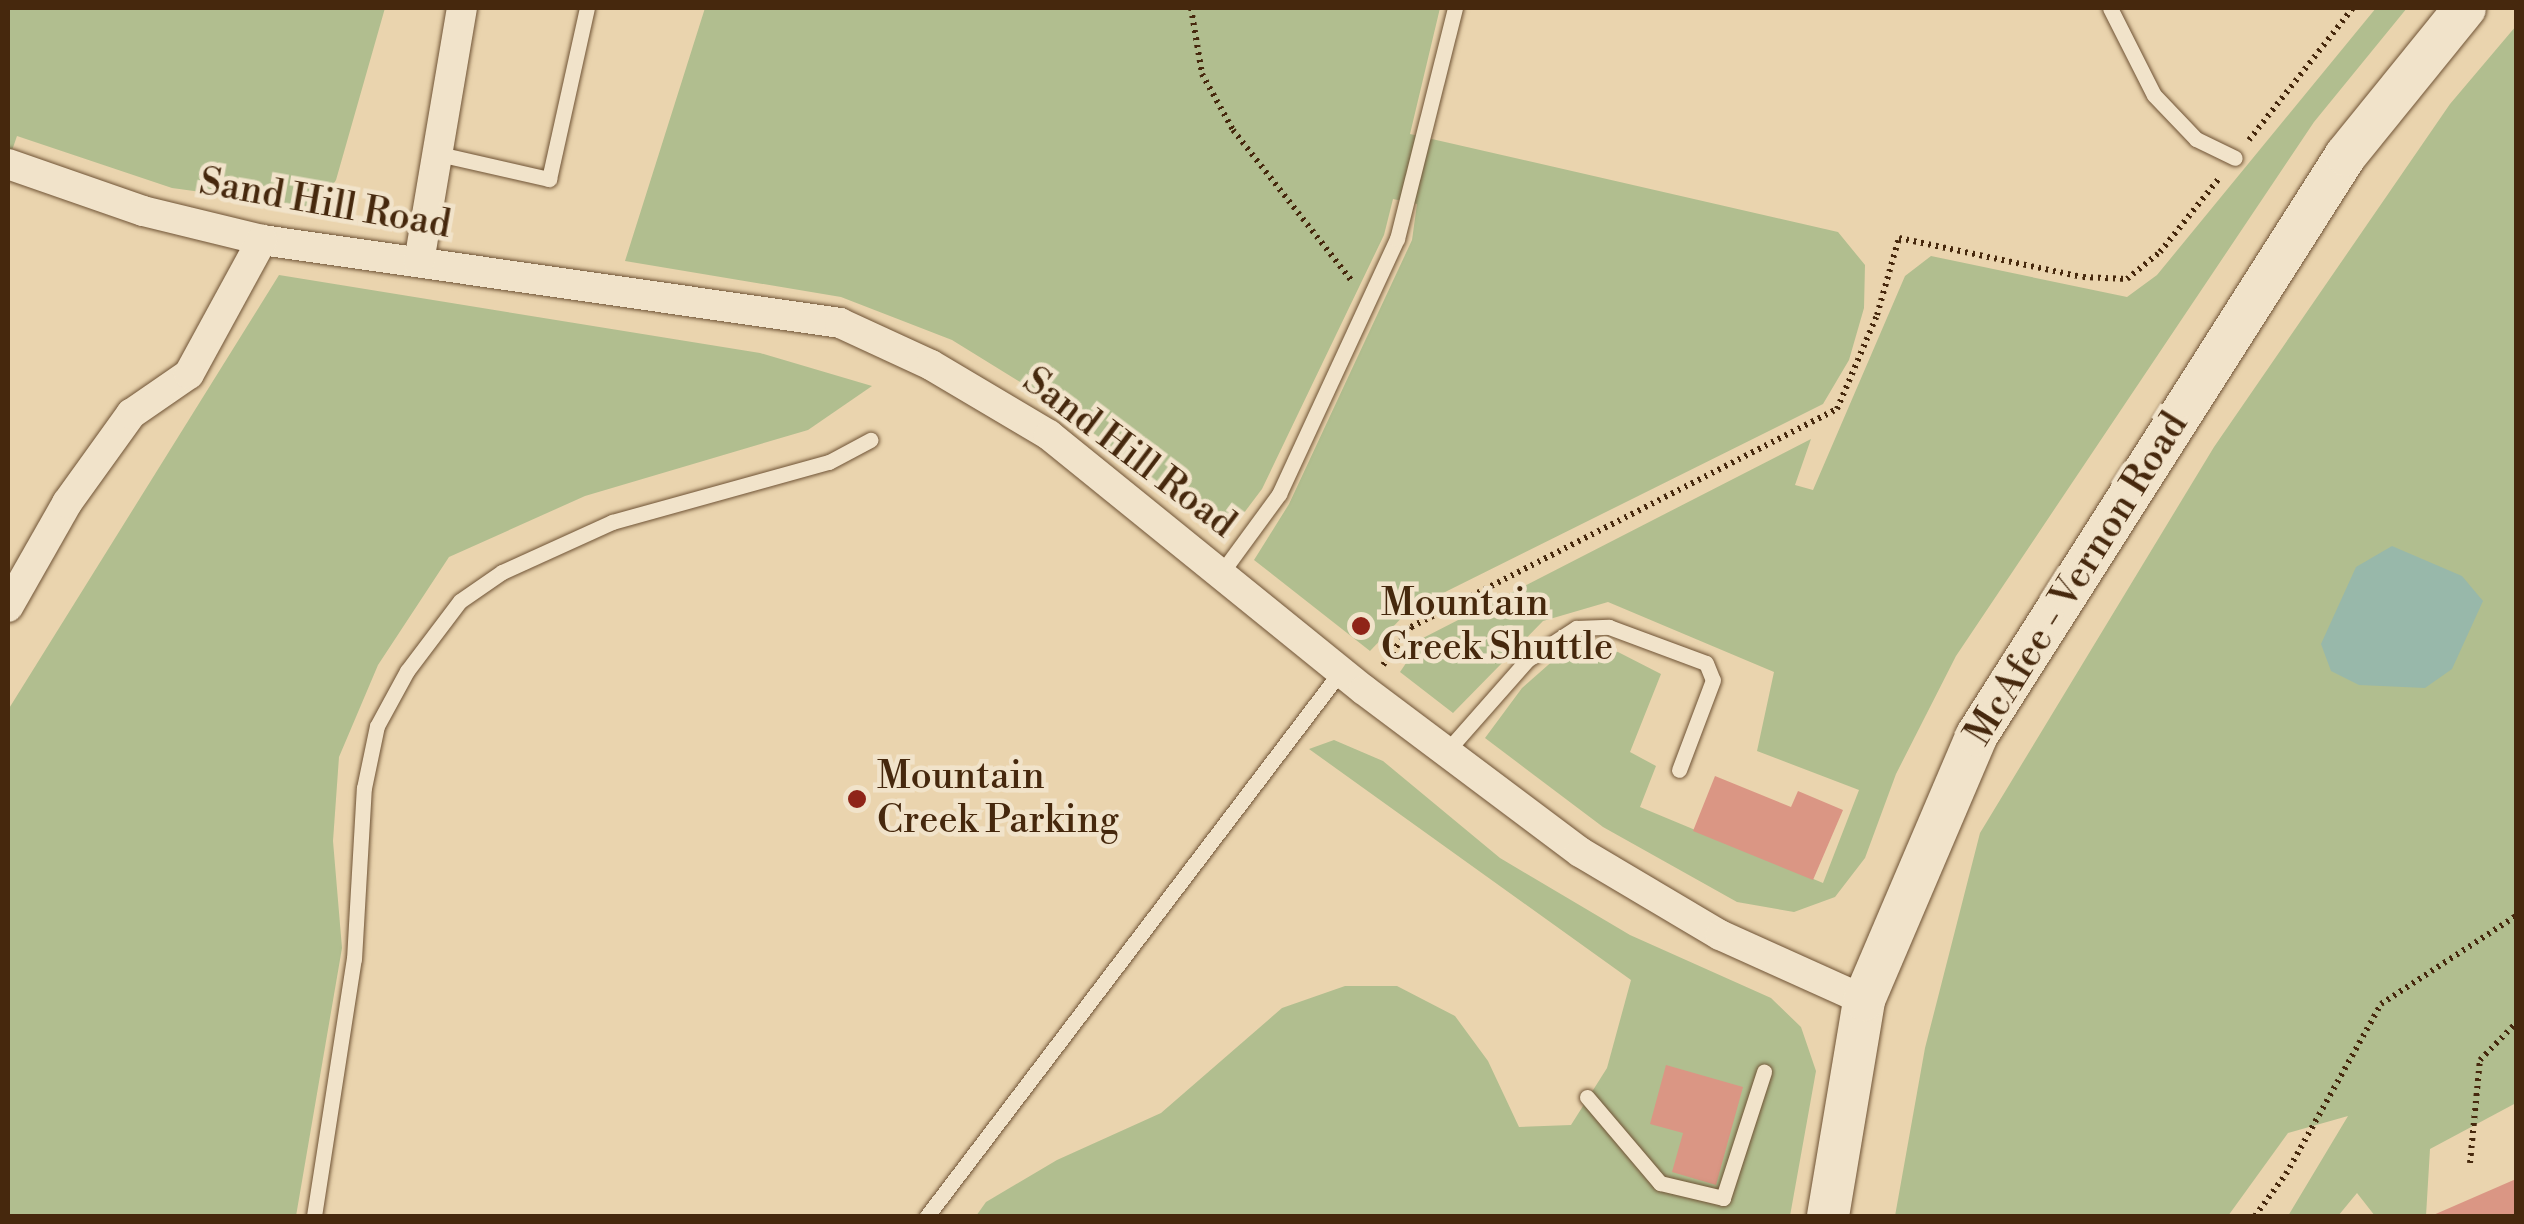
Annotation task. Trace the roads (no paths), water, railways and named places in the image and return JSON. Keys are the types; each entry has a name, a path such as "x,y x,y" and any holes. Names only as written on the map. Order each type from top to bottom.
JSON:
{"main road":[{"name":"McAfee - Vernon Road","path":"1828,1216 1864,1000 1977,736 2346,155 2465,8"}],"street":[{"path":"420,262 462,8"},
{"name":"Sand Hill Road","path":"8,164 144,211 262,240 840,324 931,365 1049,435 1353,680 1580,852 1720,935 1864,1000"},
{"path":"8,607 68,503 131,414 189,374 262,240"}],"lane":[{"path":"439,154 550,178 587,8"},
{"path":"1222,572 1279,494 1397,239 1455,8"},
{"path":"2110,8 2154,95 2196,139 2235,158"},
{"path":"314,1216 354,959 364,788 377,726 407,671 460,602 502,572 612,522 828,462 870,440"},
{"path":"1446,752 1527,660 1576,628 1609,627 1706,663 1713,680 1679,770"},
{"path":"927,1216 1353,680"},
{"path":"1587,1096 1660,1184 1723,1198 1764,1072"}],"place":[{"name":"Mountain Creek Shuttle","path":"1361,626"},
{"name":"Mountain Creek Parking","path":"857,799"}]}
